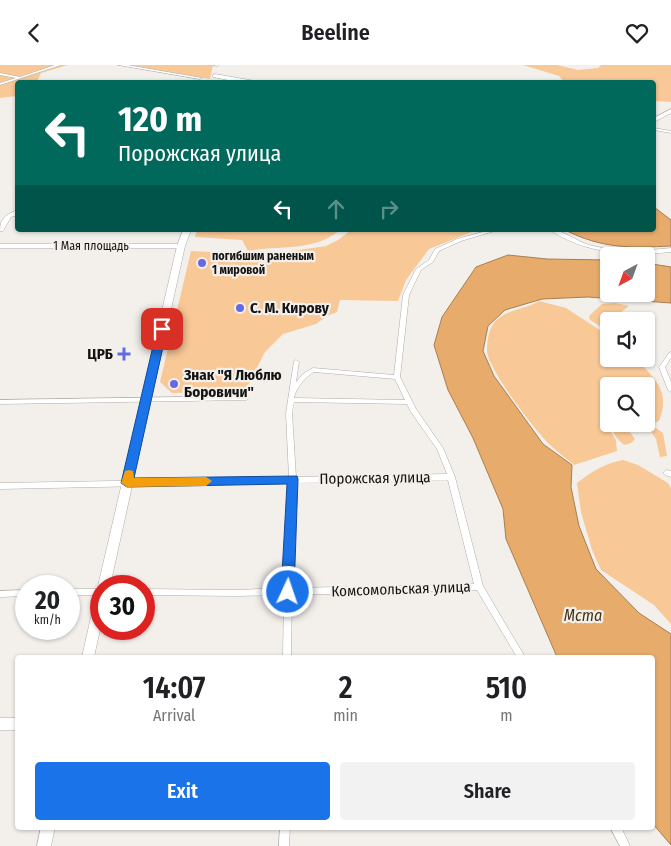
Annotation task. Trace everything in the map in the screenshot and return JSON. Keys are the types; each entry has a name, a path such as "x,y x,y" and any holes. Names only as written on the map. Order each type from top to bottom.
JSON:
{"main road":[{"path":"214,80 216,65"},
{"path":"215,76 238,80"},
{"path":"656,119 671,111"},
{"path":"0,229 14,213"},
{"path":"106,575 181,246 186,232"},
{"path":"88,655 92,640"},
{"path":"0,724 15,724"},
{"path":"44,846 47,830"}],"street":[{"path":"48,65 57,66"},
{"path":"120,65 200,78"},
{"path":"0,84 57,66"},
{"path":"0,74 19,77"},
{"path":"656,129 671,132"},
{"path":"489,232 437,250 431,261 419,269 406,295 397,377 410,402 440,449 451,477 479,587 520,655"},
{"path":"556,232 588,246 602,249 639,253 671,251"},
{"name":"1 Мая площадь","path":"0,246 181,246"},
{"path":"671,354 662,367 671,390"},
{"path":"288,655 288,592 293,479 290,413 296,362"},
{"path":"292,391 306,374 313,370 397,377"},
{"path":"0,402 246,398"},
{"path":"291,400 410,402"},
{"name":"Порожская улица","path":"0,486 451,477"},
{"name":"Комсомольская улица","path":"155,592 288,592 479,587"},
{"path":"0,594 15,593"},
{"path":"284,846 285,830"},
{"path":"617,830 625,846"}],"shaded area":[{"path":"0,65 68,65 41,73 38,80 15,80 15,96 0,98"},
{"path":"125,65 213,65 210,79"},
{"path":"523,65 557,65 578,70 598,68 601,65 671,65 671,102 656,101 656,80 562,80 559,76"},
{"path":"196,232 337,232 319,242 308,245 248,251 242,240 195,237"},
{"path":"348,232 472,232 429,249 406,280 398,301 340,300 337,312 316,324 283,334 265,352 245,391 172,393 160,382 191,251 254,254 326,246"},
{"path":"539,301 566,308 600,330 600,367 643,367 653,377 600,377 600,432 611,432 616,440 617,451 574,465 548,443 523,412 495,371 487,351 491,328 500,317"},
{"path":"615,303 629,306 622,312 600,312 600,326 590,320 589,316 602,304"},
{"path":"655,379 662,393 663,401 659,421 655,423"},
{"path":"655,428 663,433 667,456 660,457 656,439 651,432 655,432"},
{"path":"614,432 630,432 635,439 624,445"},
{"path":"623,460 638,465 668,483 671,488 671,624 654,605 601,570 592,550 581,512 577,483 610,463"}],"water":[{"path":"656,209 671,220 671,246 630,247 592,241 570,232 656,232"},
{"name":"Мста","path":"508,255 547,259 600,260 600,298 542,299 505,310 488,326 483,351 494,376 543,444 572,465 571,487 579,526 596,569 639,613 671,634 671,845 655,826 655,655 556,655 506,539 503,509 473,438 448,390 434,345 442,317 476,267"},
{"name":"Мста","path":"655,264 671,267 671,303 655,302"}],"slow traffic":[{"path":"129,474 127,483 206,481"}],"place":[{"name":"погибшим раненым 1 мировой","path":"202,263"},
{"name":"С. М. Кирову","path":"240,308"},
{"name":"ЦРБ","path":"124,354"},
{"name":"Знак \"Я Люблю Боровичи\"","path":"174,384"}],"route":[{"path":"162,329 127,483 293,479 288,592"}]}
